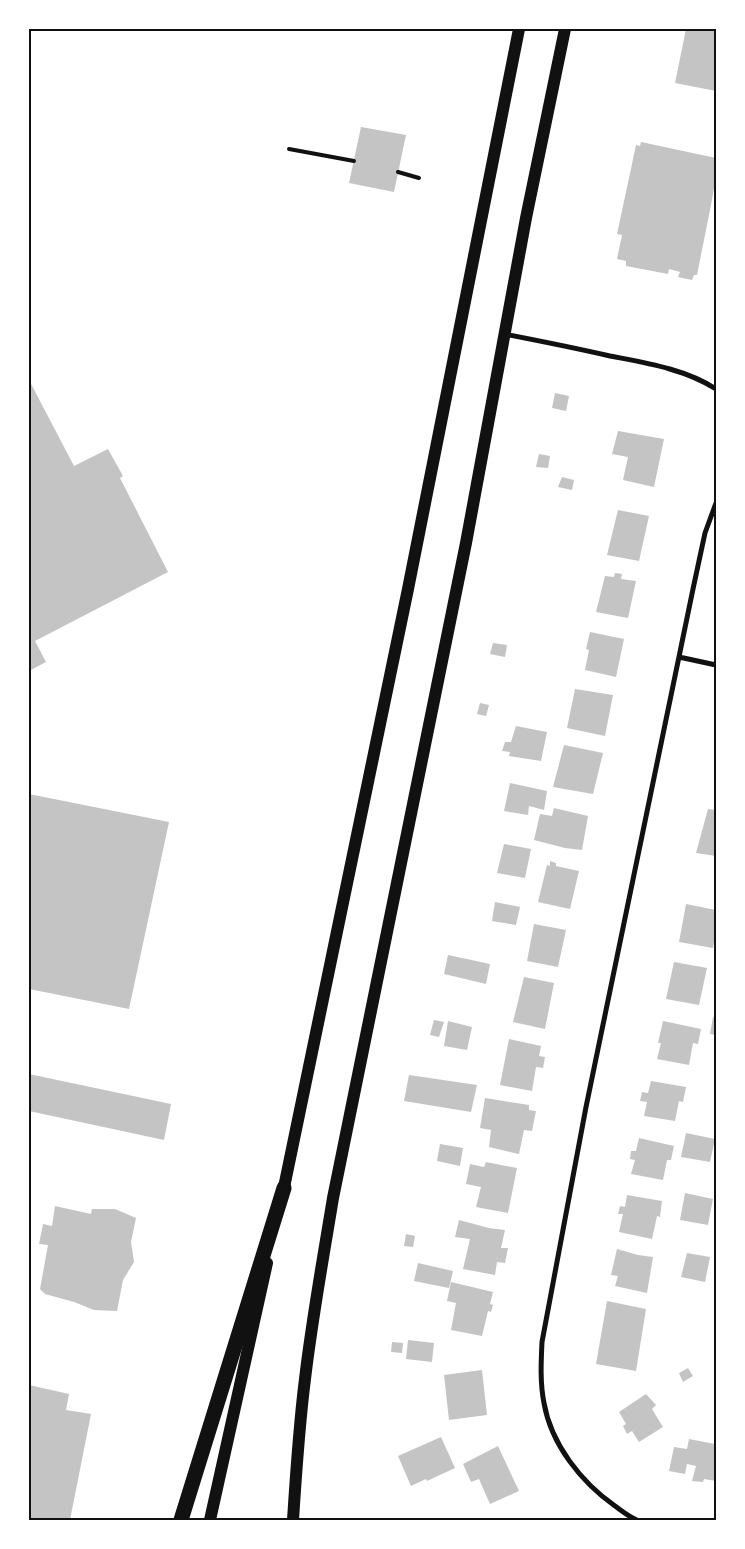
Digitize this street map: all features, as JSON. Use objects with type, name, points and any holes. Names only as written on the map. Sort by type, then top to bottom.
[{"type":"highway","points":[[181,1520],[284,1188]]},
{"type":"main road","points":[[210,1520],[284,1188],[404,608],[519,29]]},
{"type":"main road","points":[[293,1520],[304,1382],[333,1198],[466,543],[526,218],[566,29]]},
{"type":"street","points":[[504,334],[650,364],[681,373],[707,383],[716,389]]},
{"type":"street","points":[[637,1520],[630,1519],[584,1479],[568,1458],[552,1430],[544,1403],[540,1370],[542,1342],[586,1107],[679,657],[705,533],[716,503]]},
{"type":"street","points":[[679,657],[716,665]]},
{"type":"lane","points":[[289,148],[354,161]]},
{"type":"lane","points":[[398,172],[419,178]]},
{"type":"building","points":[[686,29],[716,29],[716,91],[675,83]]},
{"type":"building","points":[[361,127],[406,135],[394,192],[349,183]]},
{"type":"building","points":[[641,142],[716,158],[716,177],[711,205],[697,275],[694,275],[692,280],[678,277],[680,272],[669,269],[668,274],[626,266],[626,261],[617,259],[622,235],[617,234],[636,145],[640,146]]},
{"type":"building","points":[[29,380],[74,466],[108,449],[123,476],[120,478],[168,572],[35,641],[46,662],[29,671]]},
{"type":"building","points":[[555,393],[569,396],[566,411],[552,408]]},
{"type":"building","points":[[618,431],[664,439],[654,487],[623,480],[628,457],[612,454]]},
{"type":"building","points":[[539,454],[550,456],[548,468],[536,467]]},
{"type":"building","points":[[562,477],[574,480],[572,490],[558,487]]},
{"type":"building","points":[[618,510],[649,516],[639,561],[607,555]]},
{"type":"building","points":[[615,573],[622,574],[621,579],[636,581],[628,618],[596,612],[605,576],[614,577]]},
{"type":"building","points":[[590,632],[624,639],[616,677],[585,670],[589,650],[586,649]]},
{"type":"building","points":[[493,643],[507,645],[505,657],[490,654]]},
{"type":"building","points":[[575,689],[613,695],[605,736],[567,728]]},
{"type":"building","points":[[480,703],[489,705],[486,716],[477,714]]},
{"type":"building","points":[[516,726],[547,732],[541,761],[509,756],[510,752],[502,751],[505,742],[511,742]]},
{"type":"building","points":[[564,745],[603,753],[593,794],[553,787]]},
{"type":"building","points":[[510,783],[547,791],[544,810],[529,806],[528,815],[504,811]]},
{"type":"building","points":[[29,794],[169,822],[129,1009],[29,989]]},
{"type":"building","points":[[554,808],[588,816],[582,850],[565,848],[534,840],[540,814],[552,816]]},
{"type":"building","points":[[708,809],[716,810],[716,856],[696,853]]},
{"type":"building","points":[[504,844],[531,849],[525,878],[497,873]]},
{"type":"building","points":[[550,861],[556,863],[556,866],[579,871],[570,909],[538,902],[547,865],[550,866]]},
{"type":"building","points":[[495,902],[520,907],[516,925],[492,921]]},
{"type":"building","points":[[686,904],[716,910],[713,948],[679,942]]},
{"type":"building","points":[[534,924],[566,930],[558,967],[527,961]]},
{"type":"building","points":[[448,955],[490,964],[486,984],[444,974]]},
{"type":"building","points":[[674,962],[707,968],[699,1005],[666,999]]},
{"type":"building","points":[[524,977],[554,983],[545,1029],[513,1022]]},
{"type":"building","points":[[713,1017],[716,1017],[716,1035],[710,1034]]},
{"type":"building","points":[[434,1020],[444,1022],[439,1037],[430,1035]]},
{"type":"building","points":[[448,1021],[472,1027],[467,1050],[444,1046]]},
{"type":"building","points":[[663,1021],[701,1029],[698,1044],[693,1043],[689,1065],[657,1059],[661,1043],[658,1043]]},
{"type":"building","points":[[509,1039],[541,1046],[539,1056],[545,1057],[543,1068],[536,1067],[532,1091],[500,1085]]},
{"type":"building","points":[[29,1074],[171,1104],[164,1140],[29,1111]]},
{"type":"building","points":[[409,1075],[477,1085],[471,1112],[404,1101]]},
{"type":"building","points":[[651,1081],[686,1087],[683,1102],[679,1101],[675,1121],[644,1116],[647,1102],[640,1101],[642,1092],[648,1093]]},
{"type":"building","points":[[485,1098],[529,1105],[529,1110],[536,1111],[532,1131],[524,1130],[519,1154],[489,1147],[491,1130],[480,1128]]},
{"type":"building","points":[[686,1133],[715,1139],[710,1162],[681,1157]]},
{"type":"building","points":[[639,1138],[674,1146],[671,1160],[667,1160],[663,1180],[631,1174],[635,1160],[630,1159],[631,1151],[636,1151]]},
{"type":"building","points":[[440,1144],[463,1148],[460,1166],[437,1161]]},
{"type":"building","points":[[486,1162],[517,1168],[508,1213],[476,1207],[481,1187],[466,1184],[470,1164],[484,1167]]},
{"type":"building","points":[[685,1193],[713,1199],[708,1225],[680,1220]]},
{"type":"building","points":[[627,1195],[662,1201],[660,1217],[657,1216],[652,1239],[619,1232],[623,1214],[618,1214],[620,1206],[625,1207]]},
{"type":"building","points":[[55,1206],[91,1214],[92,1209],[115,1209],[136,1218],[131,1242],[134,1262],[123,1280],[117,1311],[94,1310],[45,1294],[40,1289],[48,1245],[39,1244],[43,1224],[52,1226]]},
{"type":"building","points":[[459,1220],[505,1230],[501,1248],[508,1248],[505,1263],[497,1262],[495,1275],[463,1269],[470,1239],[455,1237]]},
{"type":"building","points":[[406,1234],[415,1236],[413,1247],[404,1246]]},
{"type":"building","points":[[617,1249],[653,1257],[647,1293],[615,1286],[618,1276],[611,1275]]},
{"type":"building","points":[[687,1253],[710,1257],[705,1282],[681,1277]]},
{"type":"building","points":[[418,1263],[453,1271],[449,1288],[414,1281]]},
{"type":"building","points":[[451,1282],[493,1292],[490,1304],[493,1305],[491,1312],[488,1311],[482,1336],[451,1330],[456,1303],[447,1301]]},
{"type":"building","points":[[607,1301],[646,1309],[636,1371],[596,1364]]},
{"type":"building","points":[[408,1340],[434,1343],[432,1362],[406,1359]]},
{"type":"building","points":[[392,1342],[403,1343],[402,1353],[391,1352]]},
{"type":"building","points":[[688,1368],[693,1376],[683,1382],[679,1373]]},
{"type":"building","points":[[482,1370],[487,1415],[449,1420],[444,1375]]},
{"type":"building","points":[[29,1385],[69,1394],[66,1410],[91,1414],[70,1520],[29,1520]]},
{"type":"building","points":[[646,1394],[656,1405],[652,1409],[663,1427],[639,1442],[632,1431],[627,1434],[623,1426],[626,1424],[619,1412]]},
{"type":"building","points":[[441,1437],[455,1468],[411,1486],[398,1456]]},
{"type":"building","points":[[689,1439],[715,1444],[716,1481],[704,1479],[703,1482],[692,1481],[696,1466],[687,1464],[685,1474],[669,1471],[674,1447],[687,1449]]},
{"type":"building","points":[[498,1446],[519,1491],[490,1504],[479,1479],[471,1482],[463,1464]]}]
